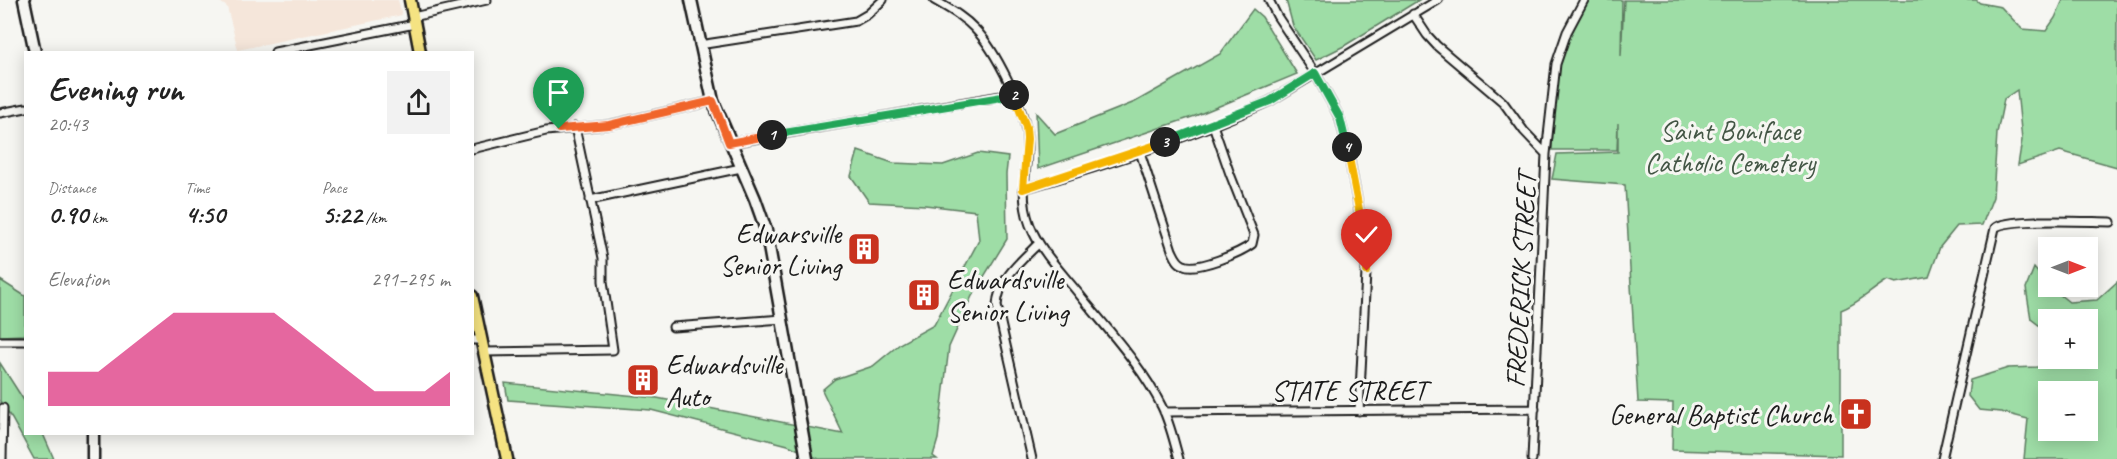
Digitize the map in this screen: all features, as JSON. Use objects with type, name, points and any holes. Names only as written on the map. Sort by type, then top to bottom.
[{"type":"main road","points":[[410,0],[420,51]]},
{"type":"main road","points":[[474,314],[477,340],[484,352],[507,459]]},
{"type":"street","points":[[24,0],[35,51]]},
{"type":"street","points":[[286,51],[487,0]]},
{"type":"street","points":[[691,0],[713,101],[766,230],[807,459]]},
{"type":"street","points":[[699,45],[856,21],[868,14],[883,0]]},
{"type":"street","points":[[934,0],[966,20],[986,40],[1013,94],[1026,127],[1023,189],[1028,219],[1039,243],[1151,388],[1164,412],[1179,459]]},
{"type":"street","points":[[1269,0],[1340,118],[1365,241],[1367,271],[1359,411]]},
{"type":"street","points":[[1023,189],[1140,152],[1270,101],[1437,0]]},
{"type":"street","points":[[1546,154],[1556,64],[1567,33],[1584,0]]},
{"type":"street","name":"FREDERICK STREET","points":[[1413,14],[1426,35],[1503,102],[1524,131],[1546,154],[1532,459]]},
{"type":"street","points":[[729,143],[1013,94]]},
{"type":"street","points":[[474,149],[546,131],[609,125],[713,101]]},
{"type":"street","points":[[0,113],[24,108]]},
{"type":"street","points":[[1140,152],[1172,250],[1179,262],[1193,267],[1228,256],[1252,244],[1254,235],[1213,125]]},
{"type":"street","points":[[484,352],[613,350],[603,281],[603,258],[575,128]]},
{"type":"street","points":[[590,200],[741,168]]},
{"type":"street","points":[[1942,459],[1996,226],[2027,222],[2111,222]]},
{"type":"street","points":[[1032,459],[999,320],[997,299],[1003,282],[1009,274],[1039,243]]},
{"type":"street","points":[[673,327],[783,319]]},
{"type":"street","points":[[0,341],[24,341]]},
{"type":"street","points":[[2,459],[3,408]]},
{"type":"street","name":"STATE STREET","points":[[1164,412],[1535,410]]},
{"type":"street","points":[[93,435],[93,459]]},
{"type":"shaded area","points":[[217,0],[398,0],[402,15],[238,50],[227,7]]},
{"type":"green space","points":[[1286,0],[1419,0],[1344,46],[1316,60],[1293,26]]},
{"type":"green space","name":"Saint Boniface Catholic Cemetery","points":[[1589,0],[1622,0],[1621,56],[1624,0],[1976,0],[1980,3],[2001,7],[2022,29],[2046,31],[2063,0],[2117,0],[2117,167],[2060,151],[2018,165],[2022,140],[2017,90],[2004,99],[1997,133],[1993,197],[1982,225],[1957,226],[1940,247],[1929,277],[1896,283],[1888,280],[1854,304],[1841,310],[1841,455],[1672,450],[1673,403],[1638,402],[1625,185],[1552,179],[1557,154],[1618,152],[1618,123],[1617,150],[1552,150],[1555,93],[1560,60],[1569,37]]},
{"type":"green space","points":[[1253,9],[1262,17],[1297,74],[1195,116],[1038,169],[1036,113],[1055,134],[1135,102],[1220,54]]},
{"type":"green space","points":[[858,151],[893,163],[917,164],[943,165],[978,153],[1008,157],[1007,239],[972,296],[949,347],[938,439],[933,456],[937,459],[819,459],[788,445],[651,410],[508,400],[505,383],[657,398],[843,434],[822,390],[835,379],[873,366],[901,343],[934,325],[979,240],[976,211],[869,202],[851,176]]},
{"type":"green space","points":[[2034,268],[2038,273],[2038,297],[2063,297],[2069,302],[2097,300],[2117,282],[2117,459],[2024,459],[2028,419],[2001,412],[1979,410],[1968,396],[1970,380],[2008,368],[2038,366],[2038,369],[2098,369],[2098,309],[2038,309],[2038,324],[2031,319],[2026,288]]},
{"type":"green space","points":[[0,280],[24,295],[24,335],[0,336]]},
{"type":"green space","points":[[0,363],[24,400],[24,435],[43,435],[54,459],[34,459],[0,401]]},
{"type":"place","name":"Edwarsville Senior Living","points":[[864,249]]},
{"type":"place","name":"Edwardsville Senior Living","points":[[924,295]]},
{"type":"place","name":"Edwardsville Auto","points":[[643,380]]},
{"type":"place","name":"General Baptist Church","points":[[1856,414]]},
{"type":"route","points":[[559,129],[609,125],[713,101],[729,143],[1013,94],[1026,127],[1023,189],[1140,152],[1245,112],[1291,90],[1315,73],[1340,118],[1365,241],[1367,271]]}]
